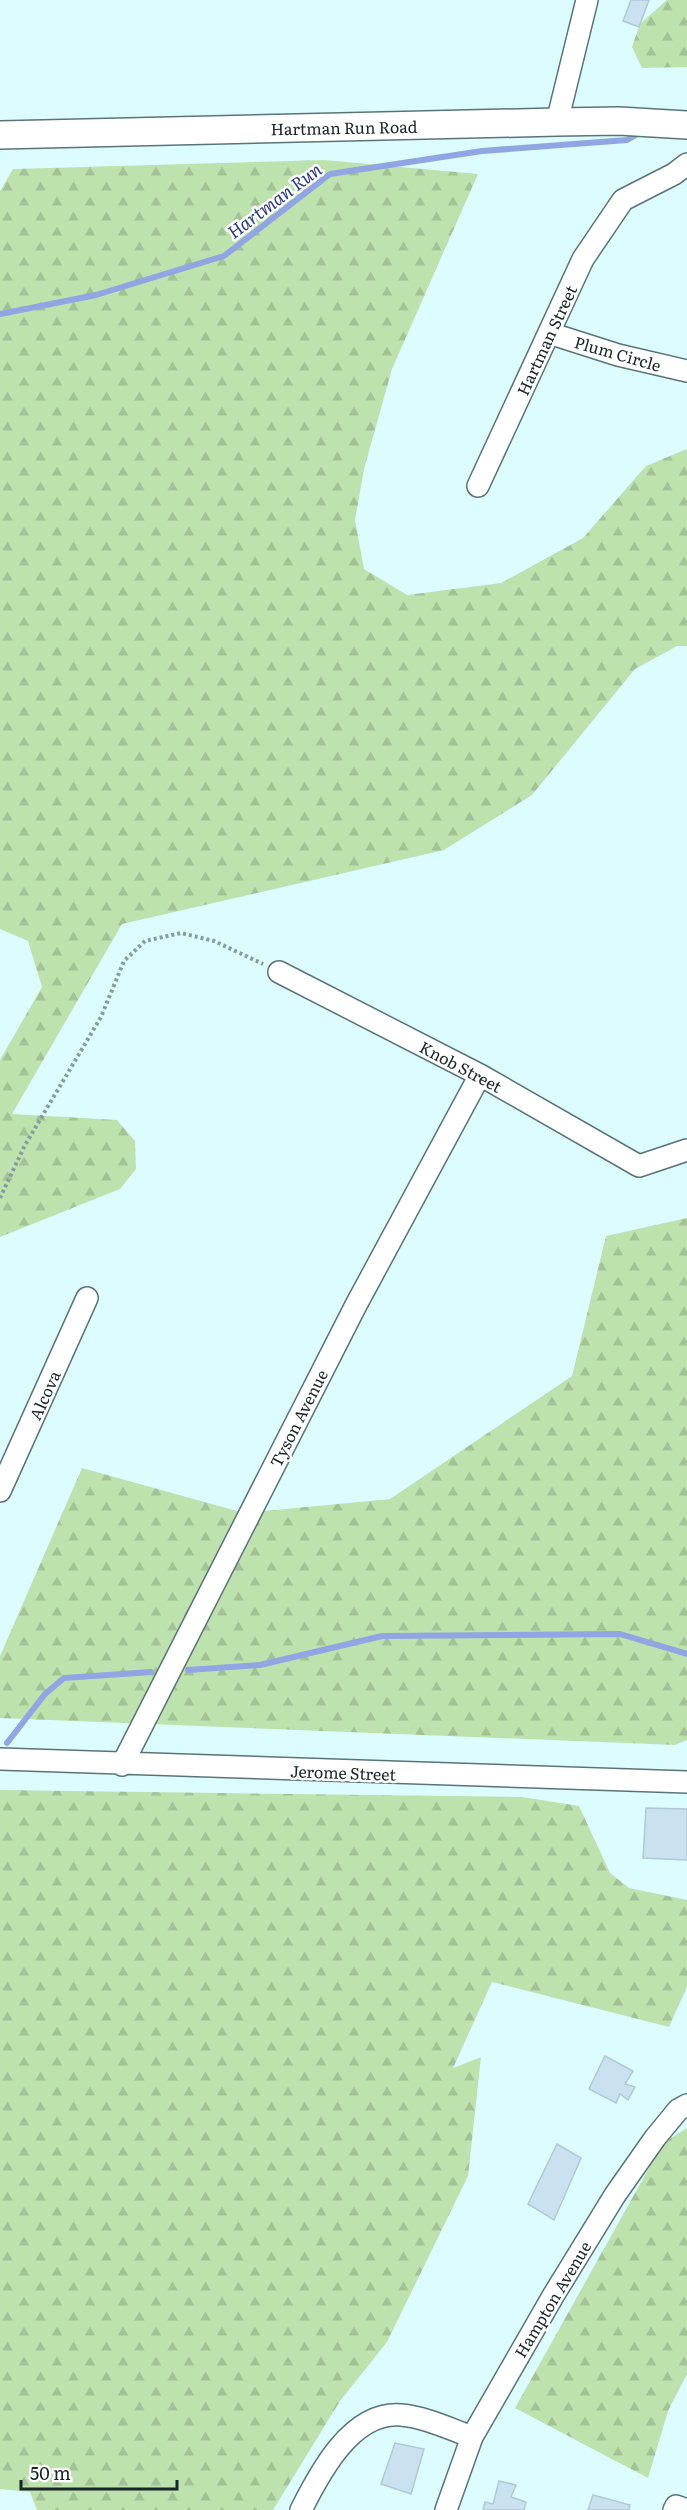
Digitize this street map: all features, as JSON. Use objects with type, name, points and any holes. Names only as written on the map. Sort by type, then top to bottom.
[{"type":"main road","name":"Hartman Run Road","points":[[0,135],[619,121],[687,125]]},
{"type":"street","points":[[557,122],[587,0]]},
{"type":"street","name":"Hartman Street","points":[[478,486],[583,259],[623,200],[674,174],[687,164]]},
{"type":"street","name":"Plum Circle","points":[[549,333],[618,355],[687,371]]},
{"type":"street","name":"Knob Street","points":[[279,972],[480,1075],[639,1167],[687,1150]]},
{"type":"street","name":"Tyson Avenue","points":[[122,1765],[356,1305],[480,1075]]},
{"type":"street","name":"Alcova","points":[[0,1491],[87,1298]]},
{"type":"street","name":"Jerome Street","points":[[0,1759],[122,1765],[687,1782]]},
{"type":"street","name":"Hampton Avenue","points":[[446,2510],[472,2437],[553,2296],[615,2195],[655,2138],[678,2110],[687,2105]]},
{"type":"street","points":[[301,2510],[311,2490],[338,2451],[360,2426],[379,2416],[402,2415],[472,2437]]},
{"type":"street","points":[[674,2510],[676,2506],[687,2510]]},
{"type":"path","points":[[0,1198],[25,1145],[100,1017],[124,961],[145,941],[181,933],[214,941],[279,972]]},
{"type":"green space","points":[[667,0],[687,0],[687,67],[642,68],[632,47],[640,24]]},
{"type":"green space","points":[[324,160],[478,174],[392,369],[364,469],[355,520],[364,569],[407,595],[501,583],[583,538],[646,466],[687,449],[687,646],[677,646],[635,669],[532,795],[444,850],[122,924],[12,1114],[117,1120],[135,1141],[136,1169],[120,1189],[0,1237],[0,1060],[42,987],[28,941],[0,929],[0,191],[13,169]]},
{"type":"green space","points":[[687,1218],[687,1740],[675,1745],[0,1718],[0,1656],[82,1468],[244,1513],[390,1499],[572,1376],[606,1236]]},
{"type":"green space","points":[[0,1790],[522,1797],[579,1806],[610,1873],[629,1888],[687,1900],[687,1987],[669,2027],[492,1982],[453,2068],[481,2057],[468,2176],[387,2342],[340,2401],[273,2510],[37,2510],[30,2492],[0,2489]]},
{"type":"green space","points":[[687,2128],[687,2374],[668,2411],[648,2478],[515,2408],[663,2143]]},
{"type":"building","points":[[631,0],[649,0],[639,27],[623,21]]},
{"type":"building","points":[[646,1808],[687,1809],[687,1860],[643,1858]]},
{"type":"building","points":[[605,2056],[633,2071],[625,2084],[635,2087],[628,2100],[620,2094],[616,2103],[589,2089]]},
{"type":"building","points":[[557,2144],[581,2158],[554,2220],[528,2204]]},
{"type":"building","points":[[395,2443],[424,2449],[411,2494],[381,2484]]},
{"type":"building","points":[[499,2481],[516,2485],[511,2497],[526,2502],[524,2510],[483,2510],[485,2502],[493,2504]]},
{"type":"building","points":[[593,2495],[630,2505],[629,2510],[588,2510]]},
{"type":"waterway","name":"Hartman Run","points":[[0,314],[96,295],[224,256],[330,174],[482,151],[627,140],[641,132]]},
{"type":"waterway","points":[[188,1670],[260,1665],[382,1636],[620,1634],[687,1654]]},
{"type":"waterway","points":[[7,1743],[45,1694],[64,1678],[151,1672]]}]
